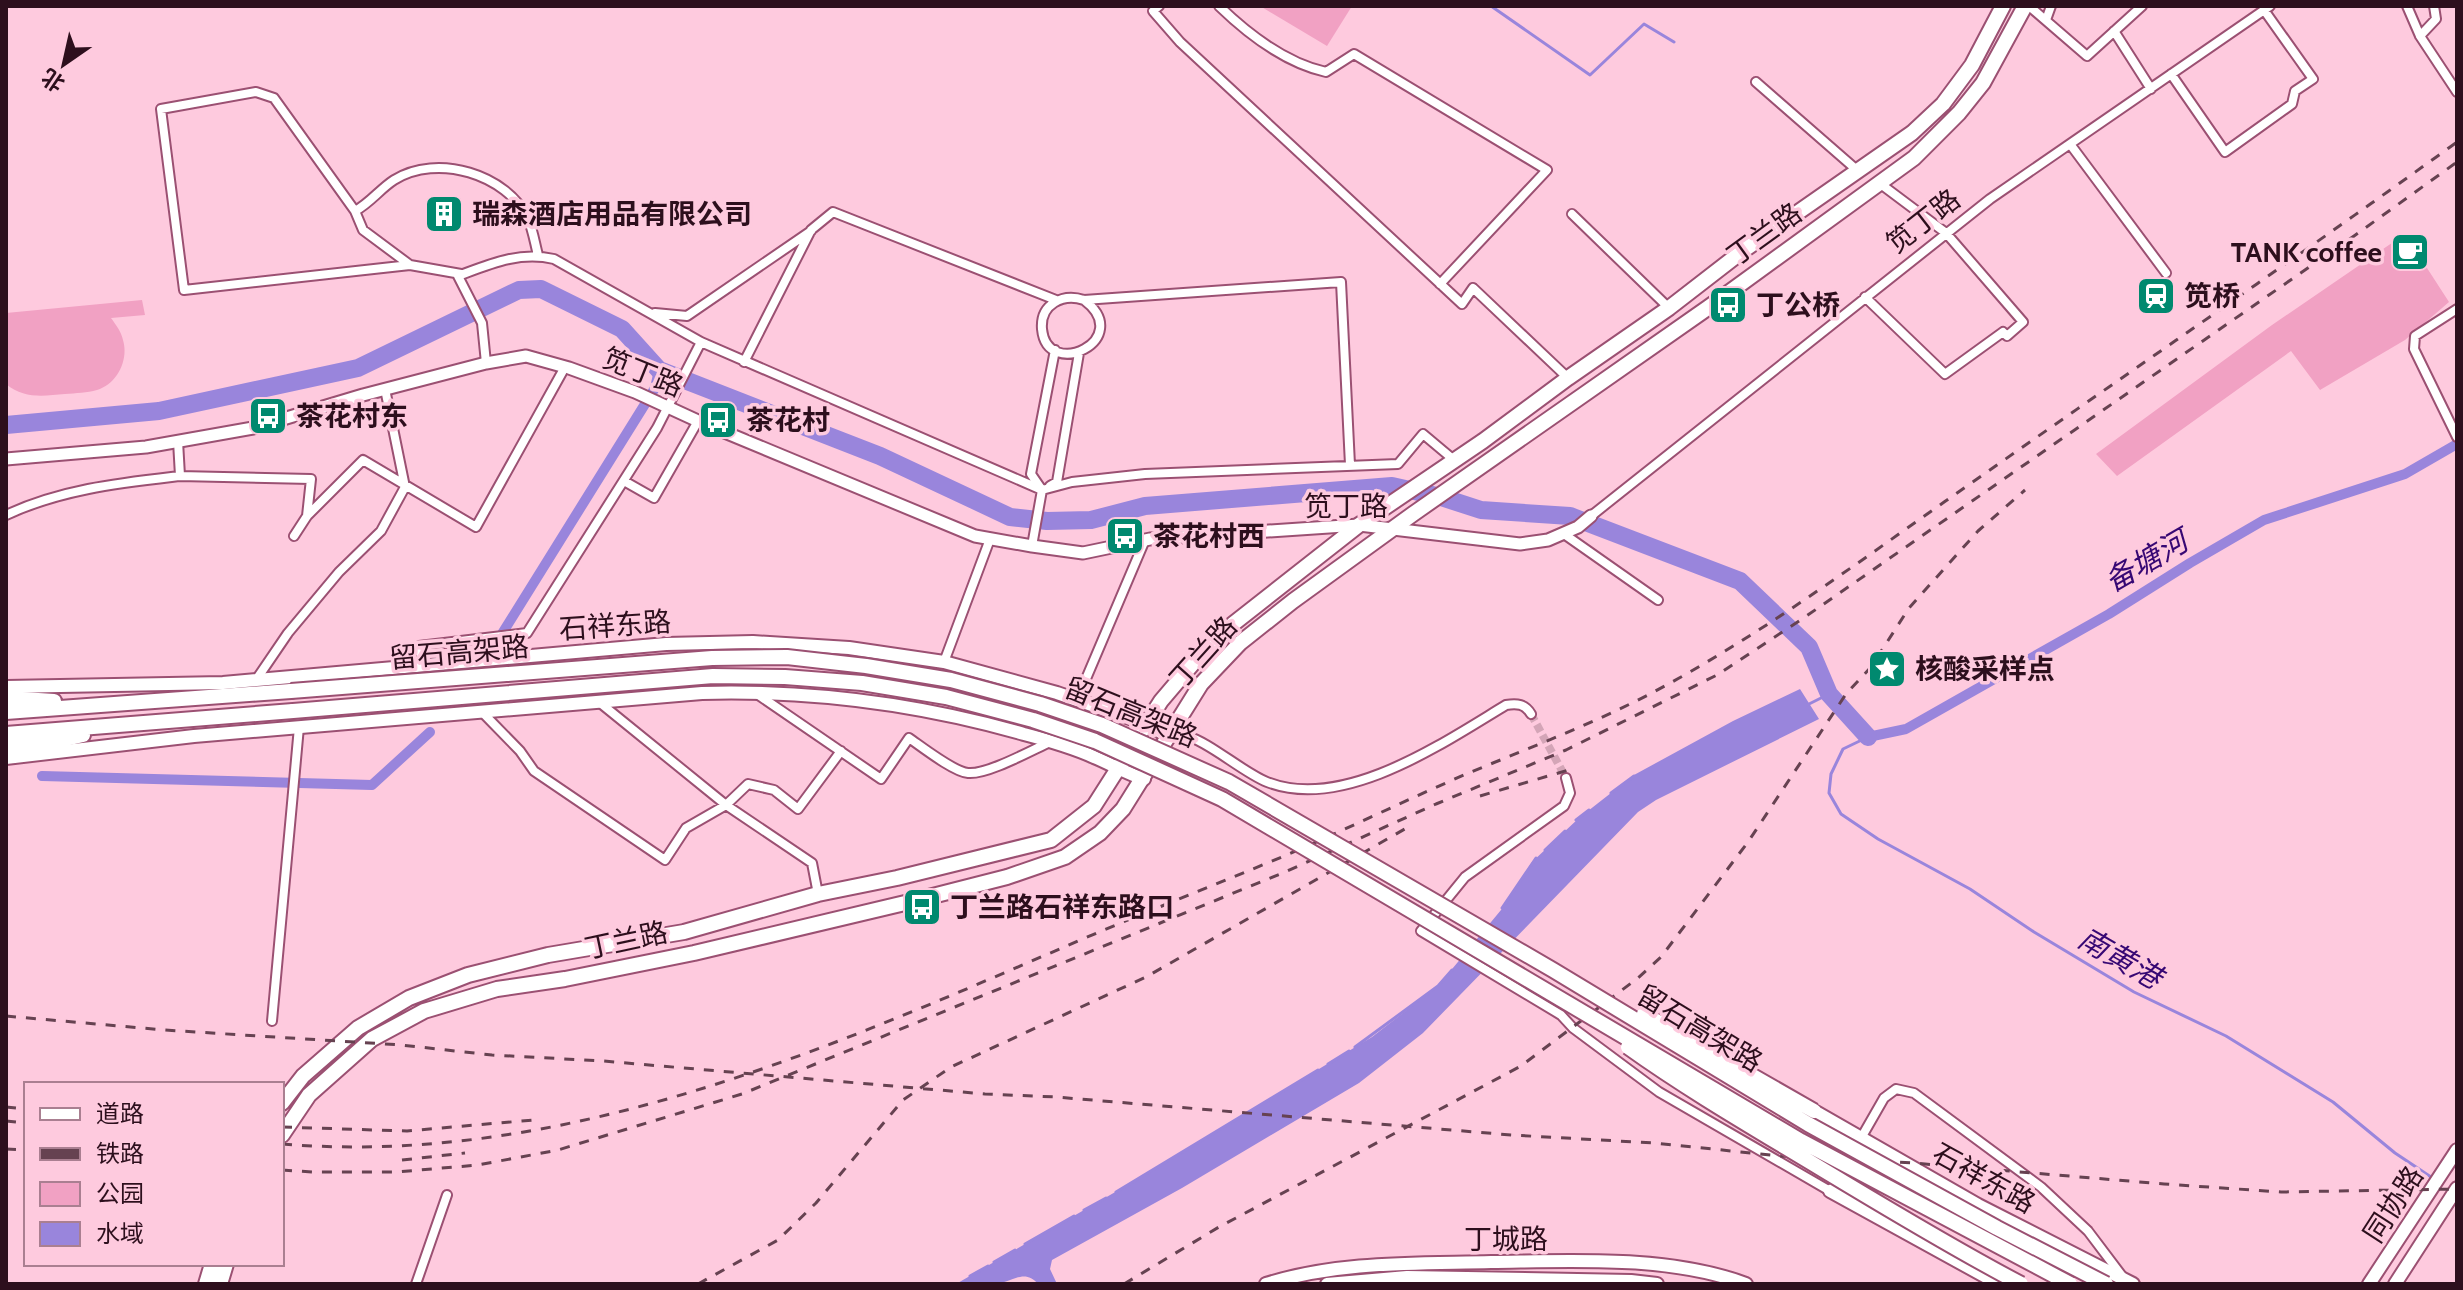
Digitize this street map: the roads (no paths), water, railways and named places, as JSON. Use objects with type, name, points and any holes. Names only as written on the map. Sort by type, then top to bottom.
[{"type":"main road","name":"丁兰路","points":[[284,1100],[303,1076],[358,1028],[424,993],[468,975],[548,955],[684,932],[818,894],[1051,840],[1094,806],[1144,723],[1201,654],[1233,624],[1359,525],[1912,133],[1943,104],[1972,65],[2003,6]]},
{"type":"main road","name":"丁兰路","points":[[284,1132],[309,1095],[372,1039],[424,1011],[497,989],[694,953],[1007,877],[1065,857],[1100,833],[1123,809],[1201,684],[1233,650],[1293,601],[1413,514],[1709,307],[1914,158],[1959,113],[1983,83],[2027,6]]},
{"type":"main road","name":"石祥东路","points":[[6,687],[223,683],[666,644],[753,642],[849,648],[944,662],[1077,700],[1144,723],[1168,736]]},
{"type":"main road","name":"留石高架路","points":[[6,712],[712,658],[787,657],[951,680],[1040,704],[1102,725],[1229,782],[1553,970],[1808,1124],[2106,1284]]},
{"type":"main road","name":"留石高架路","points":[[6,734],[713,676],[862,683],[946,697],[1033,720],[1095,741],[1222,799],[1544,986],[1801,1141],[2070,1284]]},
{"type":"main road","points":[[6,758],[194,736],[702,693],[753,692],[826,695],[948,715],[1050,742],[1144,779]]},
{"type":"main road","points":[[6,698],[107,704]]},
{"type":"main road","points":[[6,746],[61,740],[118,726]]},
{"type":"main road","points":[[1553,970],[1644,1015],[1814,1111]]},
{"type":"main road","points":[[1544,986],[1670,1077],[2021,1284]]},
{"type":"main road","name":"石祥东路","points":[[1814,1111],[1978,1205],[2129,1282]]},
{"type":"main road","name":"同协路","points":[[2369,1284],[2457,1150]]},
{"type":"main road","points":[[1830,1191],[1999,1284]]},
{"type":"main road","name":"同协路","points":[[2395,1284],[2453,1193]]},
{"type":"main road","name":"丁城路","points":[[1266,1284],[1339,1267],[1624,1263],[1714,1272],[1746,1284]]},
{"type":"main road","name":"丁城路","points":[[1327,1284],[1407,1277],[1657,1284]]},
{"type":"street","points":[[1159,6],[1153,11],[1180,42],[1440,284],[1462,304],[1473,288],[1568,378]]},
{"type":"street","points":[[1219,6],[1246,32],[1306,68],[1326,72],[1354,54],[1547,170],[1440,284]]},
{"type":"street","points":[[2027,6],[2087,56],[2142,6]]},
{"type":"street","points":[[2046,20],[2051,6]]},
{"type":"street","points":[[2407,6],[2420,36],[2457,92]]},
{"type":"street","points":[[2420,36],[2436,19],[2434,6]]},
{"type":"street","points":[[2171,74],[2225,152],[2292,104],[2295,91],[2313,79],[2267,8]]},
{"type":"street","name":"笕丁路","points":[[6,459],[146,447],[253,428],[385,389],[526,356],[565,367],[655,402],[672,402],[698,421],[975,536],[990,539],[1034,541],[1083,553],[1145,540],[1359,525],[1493,543],[1520,544],[1548,540],[1578,527],[1990,199],[2267,8]]},
{"type":"street","points":[[2114,31],[2151,89]]},
{"type":"street","points":[[1756,82],[1859,172]]},
{"type":"street","points":[[410,265],[363,230],[355,211],[274,98],[256,92],[161,109],[184,290],[410,265],[462,274]]},
{"type":"street","points":[[2070,144],[2166,273]]},
{"type":"street","points":[[355,211],[395,179],[432,167],[463,169],[502,188],[528,218],[538,255]]},
{"type":"street","points":[[1865,297],[1945,374],[2003,332],[2007,336],[2023,322],[1946,233],[1878,182]]},
{"type":"street","points":[[649,312],[687,316],[833,212],[1056,300]]},
{"type":"street","points":[[1572,214],[1669,308]]},
{"type":"street","points":[[744,362],[811,230]]},
{"type":"street","points":[[486,363],[482,323],[458,276],[512,257],[538,255],[554,259],[701,342],[1042,490],[1072,482],[1145,474],[1398,464],[1423,434],[1454,460]]},
{"type":"street","points":[[1084,300],[1097,314],[1098,333],[1094,342],[1079,353],[1055,350],[1043,334],[1043,315],[1056,300],[1065,297],[1084,300],[1341,282],[1350,465]]},
{"type":"street","points":[[2457,309],[2415,336],[2414,349],[2457,437]]},
{"type":"street","points":[[423,664],[419,646],[527,633],[672,402],[701,342]]},
{"type":"street","points":[[1034,541],[1042,490],[1031,474],[1055,350]]},
{"type":"street","points":[[1042,490],[1057,482],[1079,353]]},
{"type":"street","points":[[294,536],[307,516],[363,460],[476,527],[565,367]]},
{"type":"street","points":[[256,680],[288,633],[339,572],[381,531],[405,487],[385,389]]},
{"type":"street","points":[[2446,415],[2457,410]]},
{"type":"street","points":[[624,481],[654,498],[698,421]]},
{"type":"street","points":[[178,441],[180,476]]},
{"type":"street","points":[[6,515],[38,500],[104,484],[180,476],[311,479],[307,516]]},
{"type":"street","points":[[1564,534],[1658,600]]},
{"type":"street","points":[[944,662],[990,539]]},
{"type":"street","points":[[1077,700],[1145,540]]},
{"type":"street","points":[[753,692],[881,779],[909,738],[939,759],[968,773],[997,766],[1050,742]]},
{"type":"street","points":[[598,702],[726,805],[812,863],[818,894]]},
{"type":"street","points":[[1168,736],[1188,737],[1264,781],[1290,790],[1312,791],[1386,771],[1426,752],[1506,705],[1517,703],[1531,714]]},
{"type":"street","points":[[482,712],[520,751],[534,771],[665,860],[686,828],[726,805],[748,784],[774,790],[798,809],[841,751]]},
{"type":"street","points":[[272,1021],[299,727]]},
{"type":"street","points":[[1566,778],[1570,793],[1564,806],[1465,877],[1421,931],[1561,1015],[1573,1028],[1659,1092],[1830,1191],[1884,1098],[1896,1089],[1914,1093],[2041,1187],[2088,1231],[2129,1282]]},
{"type":"street","points":[[416,1284],[447,1195]]},
{"type":"street","points":[[1706,1284],[1714,1272]]},
{"type":"water","points":[[1800,689],[1819,719],[1656,800],[1638,812],[1423,1033],[1359,1083],[1182,1188],[1052,1260],[1050,1269],[1057,1284],[1038,1284],[1023,1276],[996,1284],[956,1284],[1372,1037],[1438,986],[1501,910],[1532,862],[1579,818],[1634,775],[1733,721]]},
{"type":"waterway","points":[[1491,6],[1590,75],[1644,24],[1674,42]]},
{"type":"waterway","points":[[6,425],[159,411],[358,368],[519,290],[541,289],[622,329],[659,370],[880,456],[1010,517],[1047,521],[1091,520],[1145,506],[1392,486],[1481,510],[1570,516],[1740,581],[1809,647],[1829,694],[1868,737]]},
{"type":"waterway","points":[[495,645],[655,388],[659,370]]},
{"type":"waterway","name":"备塘河","points":[[1868,737],[1906,729],[2109,614],[2264,520],[2405,474],[2457,444]]},
{"type":"waterway","points":[[1807,705],[1829,694]]},
{"type":"waterway","points":[[42,776],[372,785],[430,732]]},
{"type":"waterway","name":"南黄港","points":[[1868,737],[1843,749],[1831,774],[1829,793],[1841,814],[1878,839],[1970,889],[2134,992],[2226,1036],[2333,1102],[2395,1153],[2434,1179]]},
{"type":"waterway","points":[[1611,793],[1634,776]]},
{"type":"waterway","points":[[1576,820],[1589,810]]},
{"type":"waterway","points":[[1545,850],[1565,831]]},
{"type":"waterway","points":[[1502,908],[1536,858]]},
{"type":"waterway","points":[[1355,1047],[1438,986],[1452,970]]},
{"type":"waterway","points":[[1328,1064],[1349,1051]]},
{"type":"waterway","points":[[1116,1192],[1318,1070]]},
{"type":"waterway","points":[[1084,1210],[1106,1198]]},
{"type":"waterway","points":[[1025,1244],[1074,1216]]},
{"type":"waterway","points":[[994,1262],[1015,1250]]},
{"type":"waterway","points":[[970,1276],[988,1266]]},
{"type":"tunnel","points":[[1531,714],[1566,778]]},
{"type":"railway","points":[[284,1144],[387,1146],[489,1137],[591,1119],[691,1092],[887,1022],[1282,857],[1447,782],[1598,719],[1672,682],[1793,608],[2457,142]]},
{"type":"railway","points":[[284,1170],[396,1172],[478,1165],[558,1150],[742,1094],[1285,872],[1566,750],[1717,675],[1805,617],[2457,162]]},
{"type":"railway","points":[[1124,1284],[1219,1227],[1521,1066],[1638,978],[1661,957],[1748,842],[1846,694],[1871,667],[1909,608],[1978,531],[2025,490]]},
{"type":"railway","points":[[1480,796],[1572,769]]},
{"type":"railway","points":[[698,1284],[778,1240],[816,1203],[903,1100],[951,1067],[1146,977],[1410,826]]},
{"type":"railway","points":[[6,1016],[2164,1184],[2281,1192],[2457,1189]]},
{"type":"railway","points":[[6,1107],[24,1109]]},
{"type":"railway","points":[[284,1127],[407,1131],[533,1120]]},
{"type":"railway","points":[[6,1121],[24,1123]]},
{"type":"railway","points":[[6,1149],[24,1150]]},
{"type":"railway","points":[[402,1160],[465,1153]]},
{"type":"place","name":"瑞森酒店用品有限公司","points":[[444,214]]},
{"type":"place","name":"TANK coffee","points":[[2410,252]]},
{"type":"place","name":"笕桥","points":[[2156,296]]},
{"type":"place","name":"丁公桥","points":[[1728,305]]},
{"type":"place","name":"茶花村东","points":[[268,416]]},
{"type":"place","name":"茶花村","points":[[718,420]]},
{"type":"place","name":"茶花村西","points":[[1125,536]]},
{"type":"place","name":"核酸采样点","points":[[1887,669]]},
{"type":"place","name":"丁兰路石祥东路口","points":[[922,907]]}]
